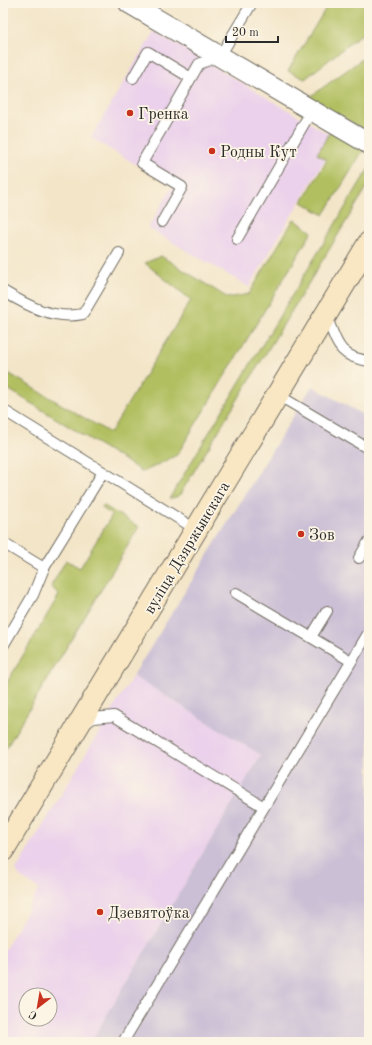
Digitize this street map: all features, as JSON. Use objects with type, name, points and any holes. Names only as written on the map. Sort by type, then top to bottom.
[{"type":"main road","name":"вуліца Дзяржынскага","points":[[3,850],[369,243]]},
{"type":"street","points":[[129,3],[369,144]]},
{"type":"lane","points":[[162,222],[182,187],[142,163],[199,64],[220,56],[252,3]]},
{"type":"lane","points":[[133,78],[148,52],[191,78]]},
{"type":"lane","points":[[237,239],[312,110]]},
{"type":"lane","points":[[3,291],[24,304],[54,315],[69,317],[83,314],[119,253]]},
{"type":"lane","points":[[326,315],[339,349],[355,359],[369,361]]},
{"type":"lane","points":[[278,395],[369,449]]},
{"type":"lane","points":[[3,410],[197,530]]},
{"type":"lane","points":[[3,646],[33,595],[44,568],[103,472]]},
{"type":"lane","points":[[359,558],[369,541]]},
{"type":"lane","points":[[3,543],[44,568]]},
{"type":"lane","points":[[236,593],[351,661]]},
{"type":"lane","points":[[311,637],[327,611]]},
{"type":"lane","points":[[123,1042],[369,632]]},
{"type":"lane","points":[[72,736],[92,718],[114,716],[264,807]]},
{"type":"shaded area","points":[[154,31],[337,139],[249,287],[148,228],[173,186],[91,138]]},
{"type":"shaded area","points":[[312,386],[369,418],[369,1042],[91,1042],[261,755],[133,676]]},
{"type":"shaded area","points":[[133,676],[261,755],[91,1042],[3,1042],[3,953],[39,889],[20,877],[16,870]]},
{"type":"green space","points":[[329,3],[369,3],[369,28],[305,79],[288,71]]},
{"type":"green space","points":[[369,54],[369,132],[307,99]]},
{"type":"green space","points":[[331,130],[364,149],[324,215],[302,202],[327,160],[317,154]]},
{"type":"green space","points":[[369,168],[369,184],[179,496],[169,499]]},
{"type":"green space","points":[[294,219],[312,232],[177,455],[143,472],[3,386],[3,370],[110,433],[191,300],[145,263],[161,256],[228,298],[249,294]]},
{"type":"green space","points":[[103,505],[139,527],[3,753],[3,689],[59,595],[51,586],[66,560],[80,568],[112,515],[102,508]]},
{"type":"place","name":"Гренка","points":[[130,113]]},
{"type":"place","name":"Родны Кут","points":[[212,151]]},
{"type":"place","name":"Зов","points":[[301,534]]},
{"type":"place","name":"Дзевятоўка","points":[[100,912]]}]
